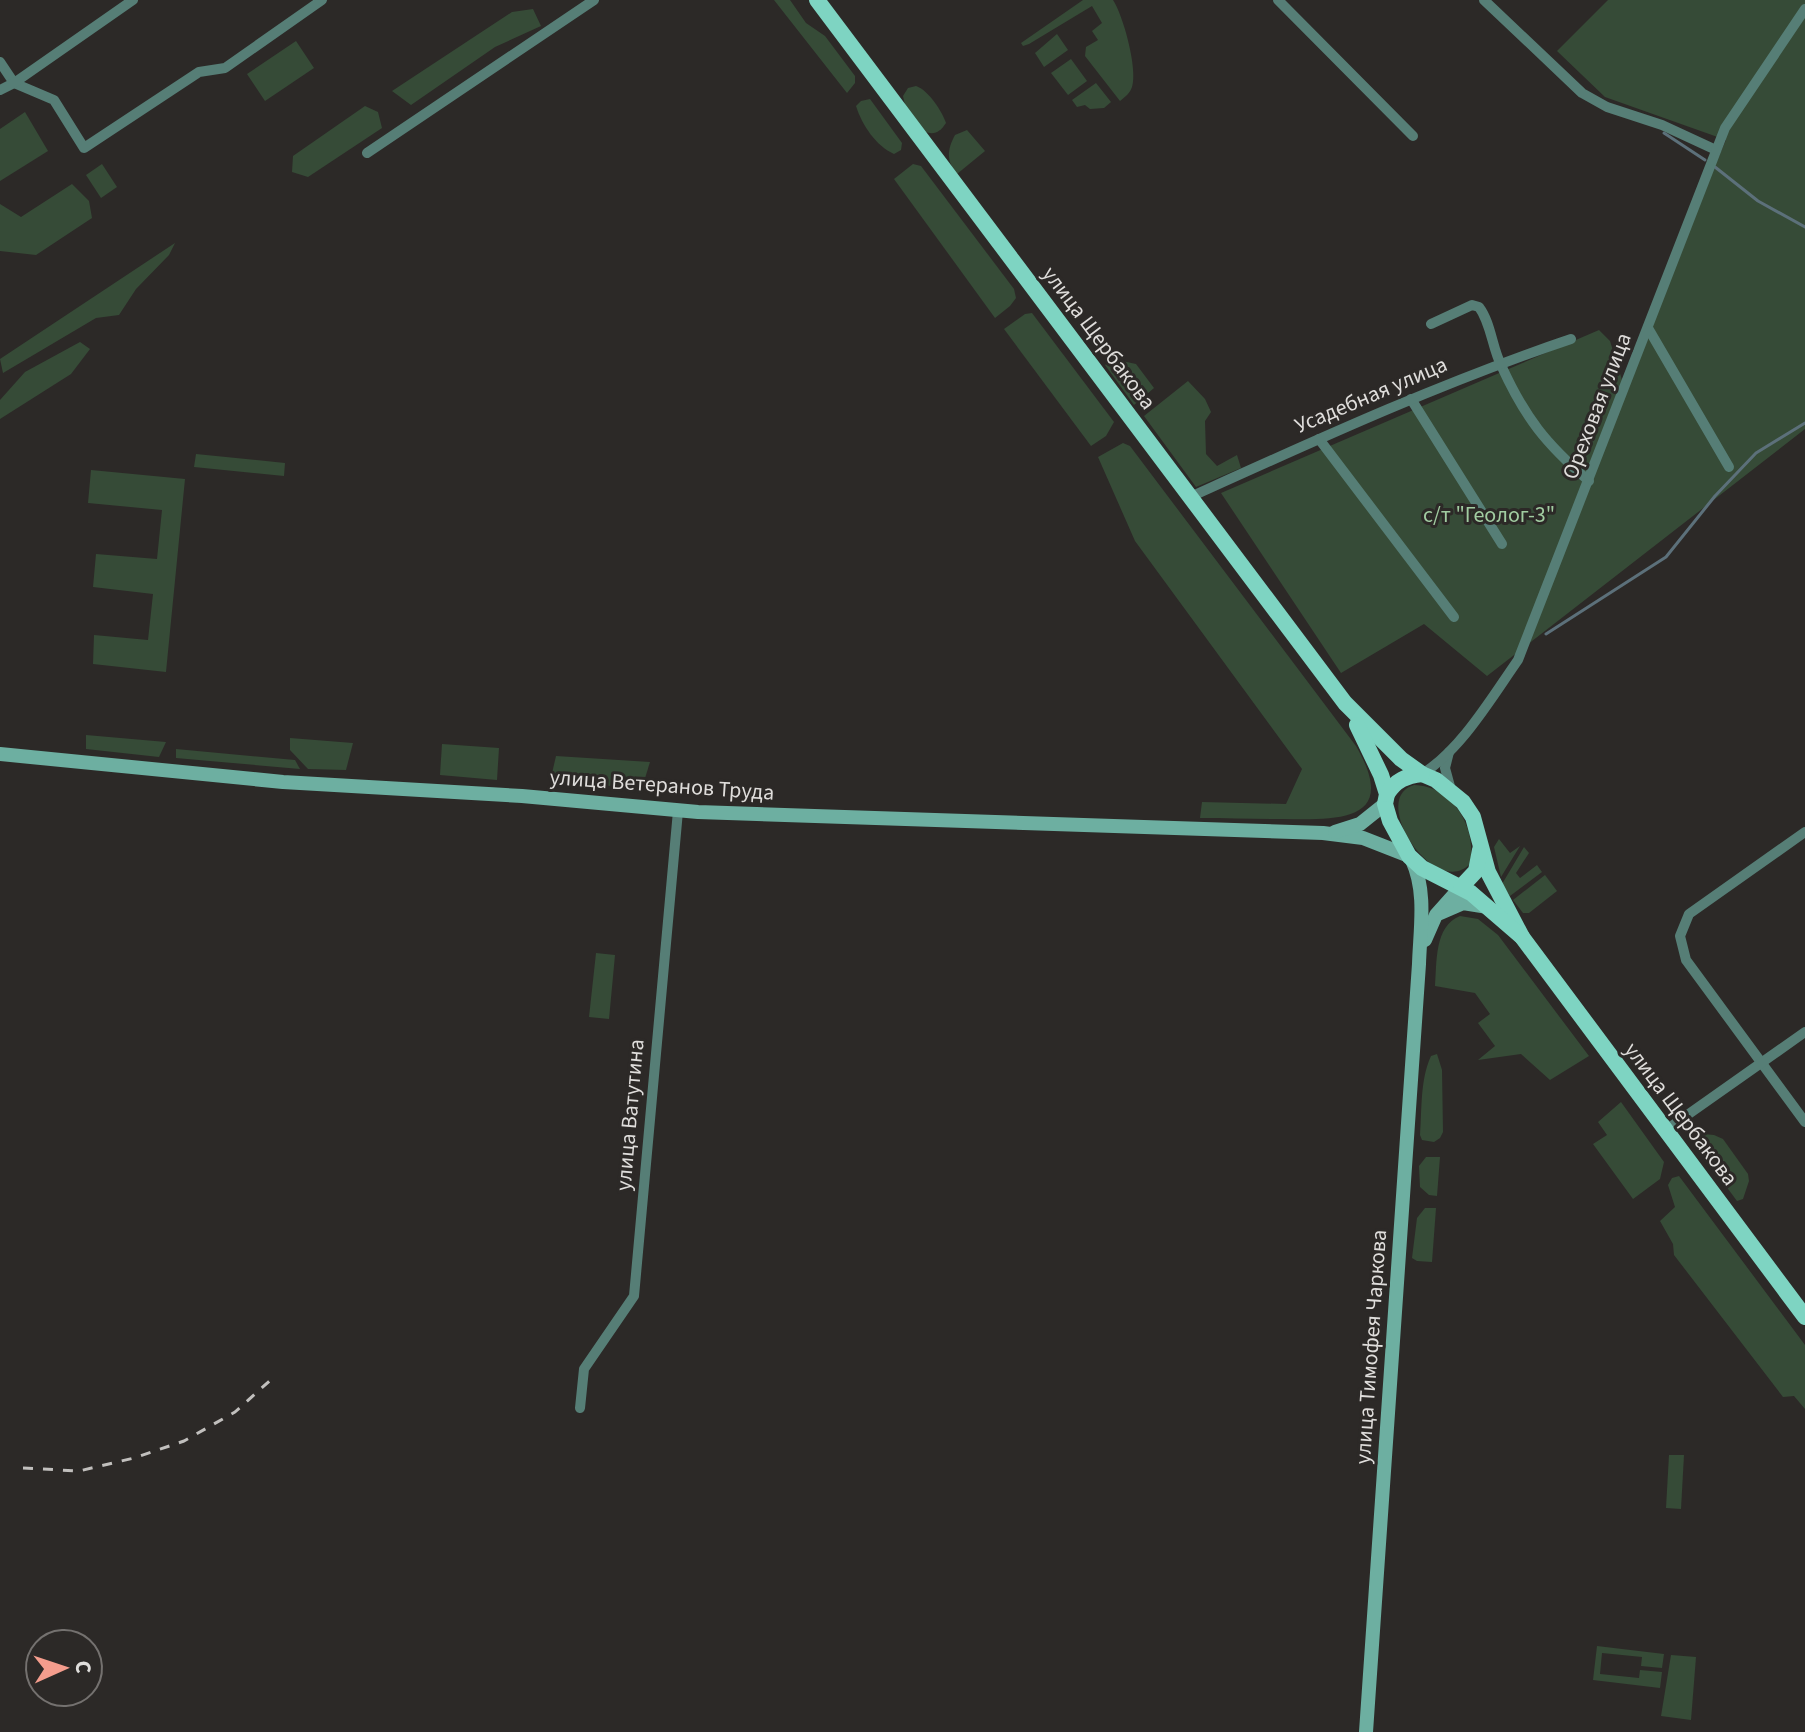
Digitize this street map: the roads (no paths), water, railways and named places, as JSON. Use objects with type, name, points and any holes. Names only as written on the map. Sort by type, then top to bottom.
[{"type":"main road","name":"улица Щербакова","points":[[817,0],[1345,703]]},
{"type":"main road","points":[[1345,703],[1385,746],[1422,774],[1451,790],[1473,817],[1488,872],[1522,937]]},
{"type":"main road","points":[[1345,703],[1373,755],[1396,836],[1410,857],[1420,883],[1419,964]]},
{"type":"main road","name":"улица Ветеранов Труда","points":[[0,754],[283,782],[522,796],[678,811],[1323,833]]},
{"type":"main road","points":[[1323,833],[1344,831],[1360,824],[1386,799],[1393,785],[1402,778],[1422,774]]},
{"type":"main road","points":[[1323,833],[1363,838],[1410,857],[1432,874],[1461,887],[1522,937]]},
{"type":"main road","points":[[1419,964],[1424,942],[1436,915],[1476,871],[1481,848]]},
{"type":"main road","points":[[1436,915],[1463,903],[1489,907]]},
{"type":"main road","name":"улица Щербакова","points":[[1522,937],[1805,1317]]},
{"type":"main road","name":"улица Тимофея Чаркова","points":[[1366,1732],[1419,964]]},
{"type":"street","points":[[0,90],[133,0]]},
{"type":"street","points":[[0,62],[14,83],[54,100],[84,148],[199,72],[225,68],[322,0]]},
{"type":"street","points":[[367,153],[594,0]]},
{"type":"street","points":[[1278,0],[1413,136]]},
{"type":"street","points":[[1484,0],[1582,93],[1607,107],[1662,125],[1716,150],[1725,128],[1805,9]]},
{"type":"street","name":"Ореховая улица","points":[[1422,774],[1450,750],[1481,713],[1518,660],[1716,150]]},
{"type":"street","points":[[1431,324],[1472,305],[1479,307],[1500,363],[1530,421],[1554,450],[1589,481]]},
{"type":"street","points":[[1648,328],[1729,467]]},
{"type":"street","name":"Усадебная улица","points":[[1190,497],[1411,399],[1500,363],[1571,339]]},
{"type":"street","points":[[1411,399],[1502,544]]},
{"type":"street","points":[[1319,439],[1454,617]]},
{"type":"street","points":[[1450,750],[1445,768],[1451,790]]},
{"type":"street","name":"улица Ватутина","points":[[580,1408],[584,1369],[634,1296],[678,811]]},
{"type":"street","points":[[1805,832],[1689,914],[1680,936],[1686,960],[1805,1122]]},
{"type":"street","points":[[1666,1130],[1805,1032]]},
{"type":"waterway","points":[[1664,133],[1705,160]]},
{"type":"waterway","points":[[1715,167],[1758,201],[1805,227]]},
{"type":"waterway","points":[[1546,634],[1666,557],[1715,496],[1756,453],[1805,423]]},
{"type":"railway","points":[[23,1468],[79,1471],[134,1458],[184,1441],[235,1412],[275,1376]]},
{"type":"park label","name":"с/т \"Геолог-3\"","points":[[1489,515]]}]
